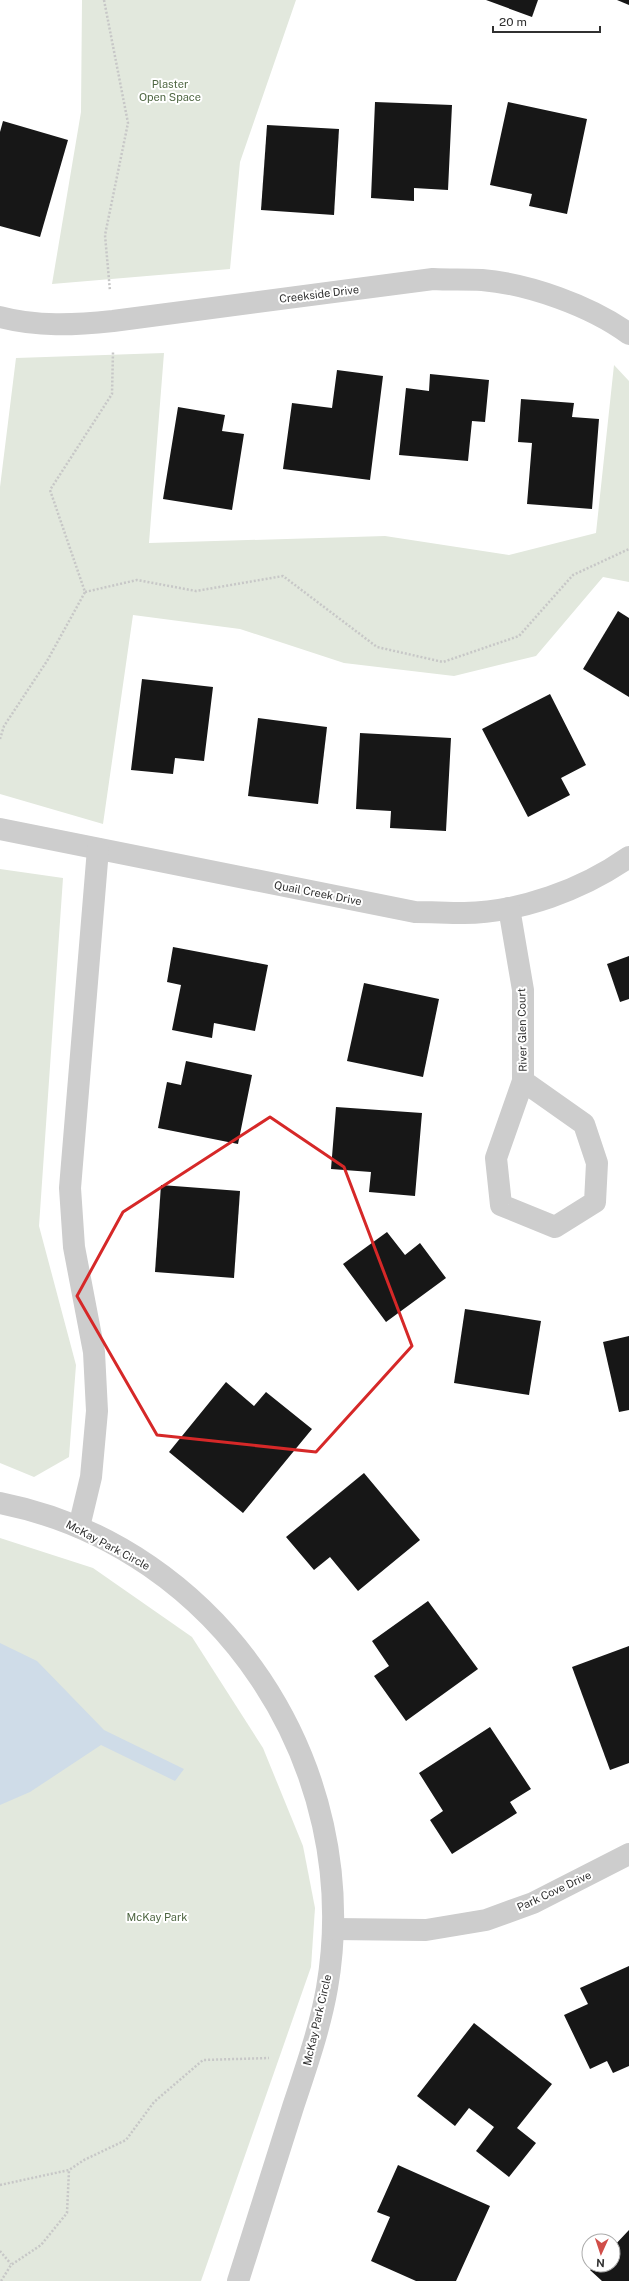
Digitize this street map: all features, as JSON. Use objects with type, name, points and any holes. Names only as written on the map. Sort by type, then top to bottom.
[{"type":"street","name":"Creekside Drive","points":[[0,317],[67,326],[433,279],[483,280],[537,291],[584,308],[629,334]]},
{"type":"street","name":"Quail Creek Drive","points":[[0,830],[415,912],[464,913],[509,908],[565,892],[610,871],[629,857]]},
{"type":"street","points":[[79,1527],[91,1477],[97,1411],[94,1352],[74,1247],[70,1188],[98,849]]},
{"type":"street","name":"River Glen Court","points":[[509,908],[523,990],[523,1081],[496,1158],[501,1205],[555,1227],[595,1202],[597,1163],[584,1124],[523,1081]]},
{"type":"street","name":"McKay Park Circle","points":[[0,1503],[27,1508],[79,1527],[146,1562],[193,1599],[234,1641],[273,1696],[303,1756],[321,1812],[331,1870],[333,1929],[327,1988],[313,2043],[238,2281]]},
{"type":"street","name":"Park Cove Drive","points":[[333,1929],[426,1930],[486,1920],[533,1903],[629,1854]]},
{"type":"path","points":[[0,739],[4,726],[47,661],[84,592],[50,490],[112,394],[113,321],[105,236],[128,123],[104,0]]},
{"type":"path","points":[[84,592],[137,580],[196,591],[283,576],[377,647],[443,662],[519,636],[573,576],[629,549]]},
{"type":"path","points":[[0,2185],[69,2170],[84,2160],[126,2140],[154,2102],[203,2060],[269,2058]]},
{"type":"path","points":[[1,2281],[11,2264],[41,2245],[67,2213],[69,2170]]},
{"type":"path","points":[[0,2251],[11,2264]]},
{"type":"highlighted area","points":[[270,1117],[344,1167],[412,1346],[316,1452],[157,1435],[77,1296],[123,1212]]},
{"type":"green space","name":"Plaster Open Space","points":[[82,0],[296,0],[240,162],[230,269],[52,284],[81,112]]},
{"type":"green space","points":[[164,353],[149,543],[385,536],[509,555],[596,533],[614,365],[629,381],[629,582],[603,577],[536,656],[454,676],[344,663],[240,629],[133,615],[103,824],[0,794],[0,487],[16,358]]},
{"type":"green space","points":[[0,869],[63,878],[39,1226],[76,1365],[69,1457],[34,1477],[0,1463]]},
{"type":"green space","name":"McKay Park","points":[[0,1538],[93,1568],[192,1637],[263,1748],[303,1846],[315,1908],[311,1967],[201,2281],[0,2281]]},
{"type":"shaded area","points":[[0,1643],[37,1661],[104,1730],[184,1769],[175,1781],[101,1745],[30,1792],[0,1805]]},
{"type":"building","points":[[486,0],[538,0],[532,17]]},
{"type":"building","points":[[617,0],[629,0],[629,5]]},
{"type":"building","points":[[375,102],[452,105],[448,190],[414,188],[414,201],[371,198]]},
{"type":"building","points":[[508,102],[587,119],[567,214],[529,206],[532,194],[490,185]]},
{"type":"building","points":[[3,121],[68,140],[40,237],[0,226],[0,132]]},
{"type":"building","points":[[267,125],[339,129],[334,215],[261,210]]},
{"type":"building","points":[[337,370],[383,376],[370,480],[283,469],[292,403],[332,408]]},
{"type":"building","points":[[430,374],[489,380],[485,422],[472,421],[468,461],[399,455],[406,388],[429,391]]},
{"type":"building","points":[[521,399],[574,403],[572,417],[599,419],[592,509],[527,504],[532,443],[518,442]]},
{"type":"building","points":[[178,407],[225,415],[222,431],[244,434],[232,510],[163,499]]},
{"type":"building","points":[[618,611],[629,618],[629,697],[583,669]]},
{"type":"building","points":[[142,679],[213,687],[204,761],[175,758],[173,774],[131,770]]},
{"type":"building","points":[[550,694],[586,765],[561,778],[570,795],[528,817],[482,729]]},
{"type":"building","points":[[258,718],[327,727],[318,804],[248,796]]},
{"type":"building","points":[[360,733],[451,738],[446,831],[390,828],[391,811],[356,809]]},
{"type":"building","points":[[173,947],[268,965],[255,1031],[214,1023],[212,1038],[172,1030],[181,985],[167,982]]},
{"type":"building","points":[[629,956],[629,999],[620,1002],[607,964]]},
{"type":"building","points":[[364,983],[439,999],[423,1077],[347,1061]]},
{"type":"building","points":[[186,1061],[252,1075],[238,1144],[158,1128],[167,1082],[181,1085]]},
{"type":"building","points":[[336,1107],[422,1113],[415,1196],[369,1192],[371,1172],[331,1169]]},
{"type":"building","points":[[161,1185],[240,1191],[234,1278],[155,1272]]},
{"type":"building","points":[[387,1232],[405,1255],[420,1243],[446,1278],[386,1322],[343,1264]]},
{"type":"building","points":[[465,1309],[541,1321],[529,1395],[454,1383]]},
{"type":"building","points":[[629,1336],[629,1410],[619,1412],[603,1342]]},
{"type":"building","points":[[226,1382],[254,1406],[266,1392],[312,1429],[243,1513],[169,1452]]},
{"type":"building","points":[[364,1473],[420,1540],[358,1591],[330,1557],[314,1570],[286,1537]]},
{"type":"building","points":[[428,1601],[478,1669],[406,1721],[374,1676],[389,1666],[372,1641]]},
{"type":"building","points":[[629,1646],[629,1763],[610,1770],[572,1667]]},
{"type":"building","points":[[490,1727],[531,1789],[510,1802],[517,1813],[452,1854],[430,1820],[443,1811],[419,1773]]},
{"type":"building","points":[[629,1966],[629,2066],[613,2073],[607,2061],[590,2069],[564,2015],[588,2004],[580,1988]]},
{"type":"building","points":[[474,2023],[552,2084],[517,2128],[536,2143],[509,2177],[476,2151],[494,2127],[469,2108],[455,2126],[417,2096]]},
{"type":"building","points":[[398,2165],[490,2206],[456,2281],[416,2281],[371,2261],[390,2217],[377,2212]]},
{"type":"building","points":[[629,2230],[629,2281],[602,2281],[593,2273],[621,2273],[621,2238]]}]
